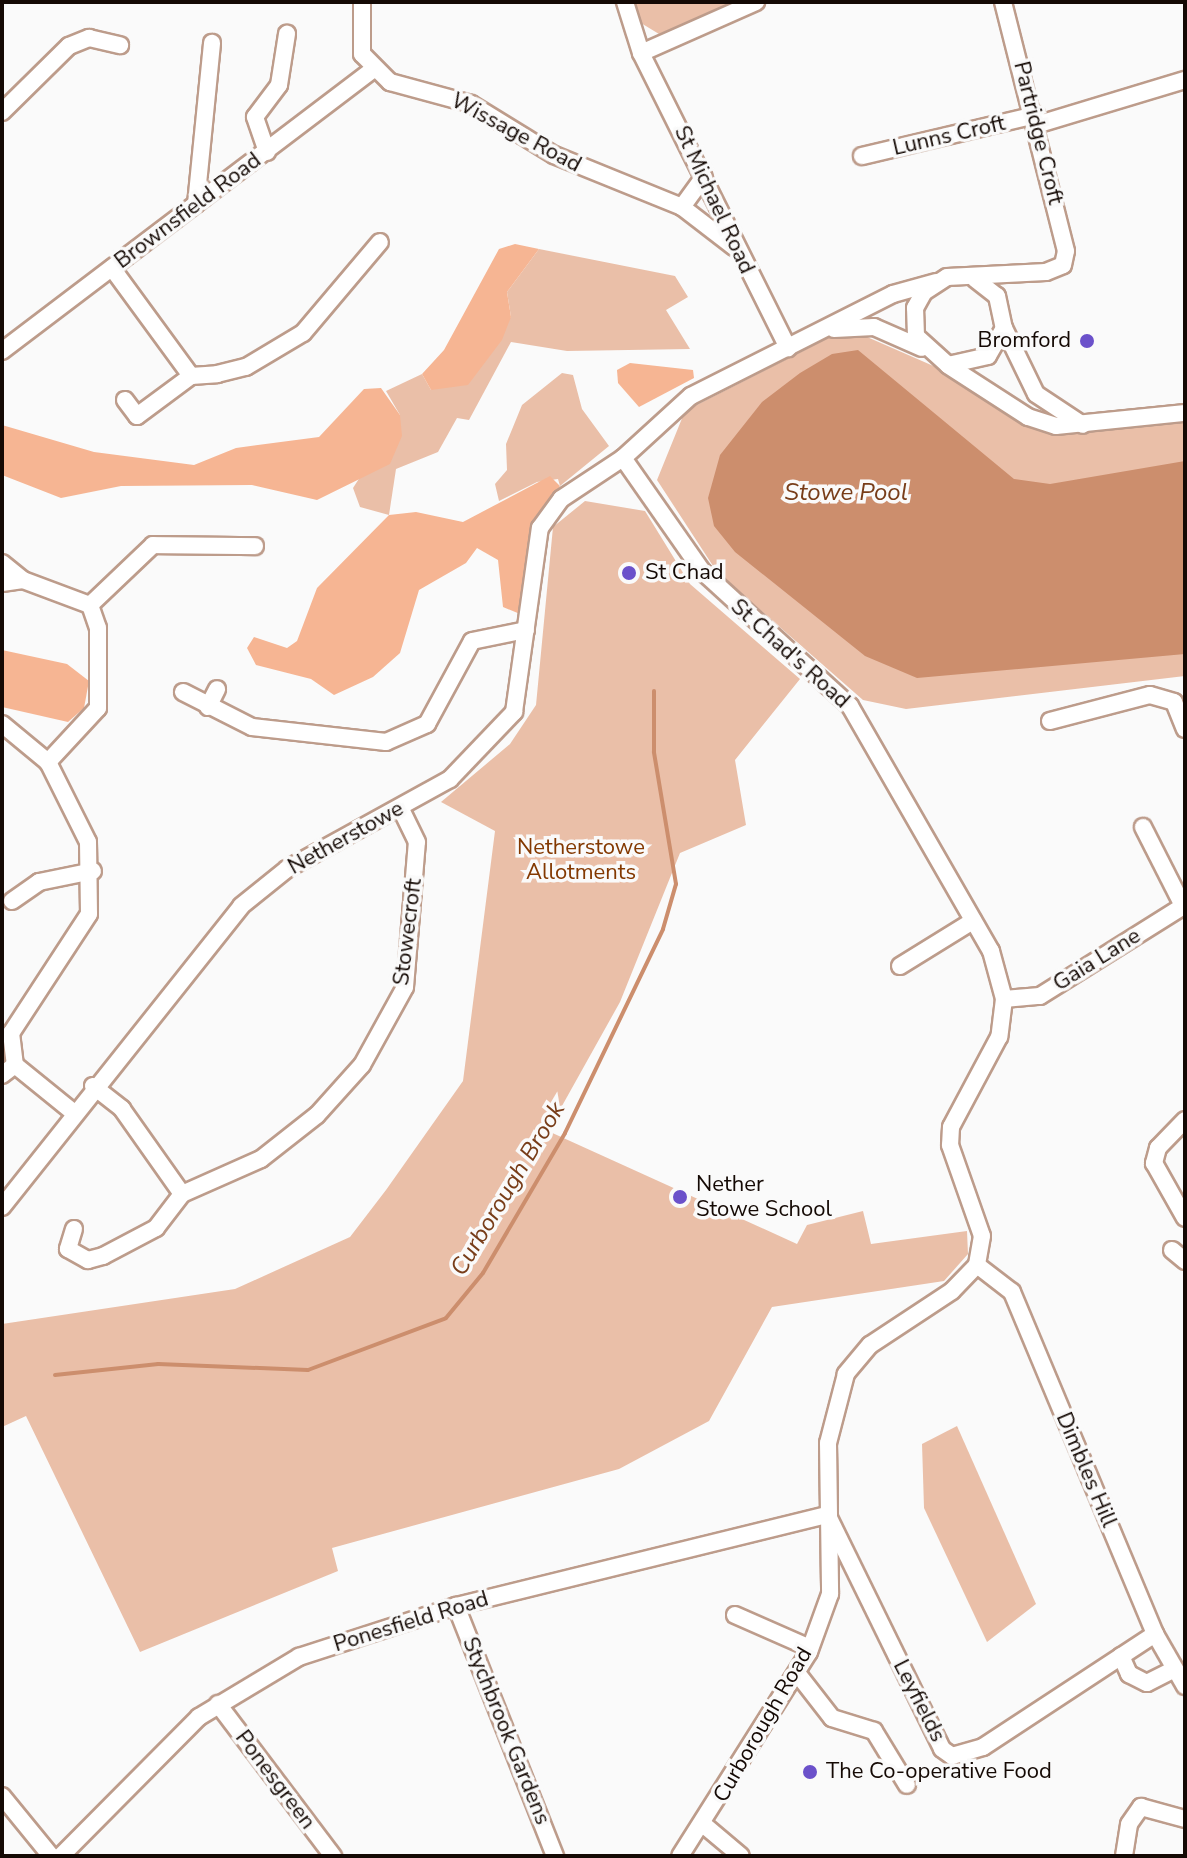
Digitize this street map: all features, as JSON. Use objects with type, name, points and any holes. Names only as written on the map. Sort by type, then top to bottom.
[{"type":"street","points":[[362,2],[362,54],[373,69]]},
{"type":"street","name":"St Michael Road","points":[[625,2],[641,53],[704,177],[734,247],[788,348]]},
{"type":"street","points":[[641,53],[756,2]]},
{"type":"street","name":"Partridge Croft","points":[[1003,2],[1037,120],[1063,265],[1023,276]]},
{"type":"street","points":[[267,152],[255,117],[279,85],[287,34]]},
{"type":"street","points":[[2,112],[69,46],[89,38],[120,45]]},
{"type":"street","points":[[196,204],[212,43]]},
{"type":"street","name":"Brownsfield Road","points":[[2,351],[373,69]]},
{"type":"street","name":"Wissage Road","points":[[373,69],[390,82],[471,104],[554,155],[682,207],[734,247]]},
{"type":"street","name":"Lunns Croft","points":[[862,156],[1037,120],[1185,80]]},
{"type":"street","points":[[682,207],[704,177]]},
{"type":"street","points":[[125,400],[137,416],[191,376],[246,367],[303,333],[380,242]]},
{"type":"street","points":[[112,268],[191,376]]},
{"type":"street","points":[[623,458],[675,406],[831,329],[893,294],[936,282],[1023,276]]},
{"type":"street","points":[[1000,304],[1023,276]]},
{"type":"street","points":[[975,279],[1000,304],[1004,328],[1036,394],[1088,428]]},
{"type":"street","points":[[923,348],[915,308],[936,282]]},
{"type":"street","points":[[831,329],[874,327],[923,348],[1028,417],[1088,428],[1185,413]]},
{"type":"street","points":[[948,365],[988,356],[1004,328]]},
{"type":"street","name":"Netherstowe","points":[[2,1207],[93,1086],[241,906],[287,869],[401,809],[450,779],[514,712],[540,528],[561,499],[623,458]]},
{"type":"street","name":"St Chad's Road","points":[[623,458],[702,571],[850,706],[991,951],[1004,999]]},
{"type":"street","points":[[90,605],[153,545],[255,546]]},
{"type":"street","points":[[2,563],[23,580],[90,605]]},
{"type":"street","points":[[2,583],[23,580]]},
{"type":"street","points":[[48,762],[98,708],[98,628],[90,605]]},
{"type":"street","points":[[183,692],[208,707],[271,732],[386,742],[427,724],[472,641],[526,630]]},
{"type":"street","points":[[208,707],[217,689]]},
{"type":"street","points":[[1050,721],[1150,695],[1174,702],[1185,729]]},
{"type":"street","points":[[2,724],[48,762],[80,816],[93,871],[89,914],[77,940],[11,1033],[8,1070],[73,1112]]},
{"type":"street","name":"Stowecroft","points":[[182,1194],[226,1179],[291,1138],[373,1047],[405,987],[417,842],[401,809]]},
{"type":"street","points":[[1143,827],[1184,906]]},
{"type":"street","points":[[12,901],[39,882],[93,871]]},
{"type":"street","name":"Gaia Lane","points":[[1004,999],[1040,996],[1184,906]]},
{"type":"street","points":[[900,966],[973,921]]},
{"type":"street","points":[[977,1265],[982,1236],[950,1145],[951,1127],[999,1037],[1004,999]]},
{"type":"street","points":[[74,1229],[68,1249],[88,1260],[103,1256],[156,1228],[182,1194],[122,1109],[93,1086]]},
{"type":"street","points":[[1185,1120],[1158,1148],[1154,1163],[1185,1218]]},
{"type":"street","name":"Curborough Road","points":[[680,1856],[704,1825],[797,1673],[830,1594],[828,1443],[846,1374],[870,1345],[952,1291],[977,1265]]},
{"type":"street","name":"Dimbles Hill","points":[[977,1265],[996,1274],[1018,1305],[1155,1634],[1172,1670],[1185,1686]]},
{"type":"street","name":"Ponesfield Road","points":[[61,1856],[218,1704],[299,1657],[456,1606],[827,1515]]},
{"type":"street","name":"Leyfields","points":[[827,1515],[942,1749],[952,1756],[983,1747],[1155,1634]]},
{"type":"street","name":"Stychbrook Gardens","points":[[456,1606],[555,1856]]},
{"type":"street","points":[[735,1615],[810,1648]]},
{"type":"street","points":[[1121,1656],[1129,1674],[1147,1683],[1172,1670]]},
{"type":"street","points":[[797,1673],[832,1718],[874,1731],[907,1785]]},
{"type":"street","name":"Ponesgreen","points":[[218,1704],[333,1856]]},
{"type":"street","points":[[879,1772],[895,1762]]},
{"type":"street","points":[[2,1796],[51,1856]]},
{"type":"street","points":[[1124,1856],[1129,1824],[1141,1807],[1185,1819]]},
{"type":"street","points":[[704,1825],[741,1856]]},
{"type":"green space","points":[[636,2],[736,2],[659,34],[636,20]]},
{"type":"green space","points":[[539,249],[675,276],[688,297],[666,310],[690,349],[567,351],[511,342],[469,420],[457,418],[438,452],[396,469],[389,515],[360,507],[353,488],[400,415],[386,391],[422,374],[431,390],[511,317],[507,292]]},
{"type":"green space","name":"Stowe Pool","points":[[858,333],[938,368],[1021,423],[1062,434],[1185,417],[1185,676],[906,709],[863,700],[717,572],[657,480],[685,411],[834,335]]},
{"type":"green space","points":[[562,373],[573,375],[582,409],[609,446],[560,486],[558,479],[537,482],[499,501],[495,484],[507,470],[506,444],[522,405]]},
{"type":"green space","name":"Netherstowe Allotments","points":[[585,501],[645,511],[690,584],[800,679],[735,760],[746,825],[680,853],[620,1002],[548,1131],[797,1244],[807,1225],[863,1211],[871,1244],[967,1231],[968,1254],[944,1281],[772,1307],[709,1421],[619,1469],[332,1548],[338,1571],[140,1652],[26,1416],[2,1427],[2,1324],[235,1289],[350,1237],[386,1190],[463,1081],[495,831],[441,802],[510,744],[536,705],[553,527]]},
{"type":"green space","points":[[957,1426],[1036,1604],[987,1642],[924,1508],[922,1444]]},
{"type":"shaded area","points":[[515,244],[539,249],[507,292],[511,317],[502,340],[468,385],[431,390],[422,374],[444,350],[499,249]]},
{"type":"shaded area","points":[[630,363],[693,370],[694,378],[639,407],[618,383],[617,370]]},
{"type":"shaded area","points":[[381,388],[400,415],[402,436],[390,464],[317,500],[252,485],[121,486],[61,498],[2,475],[2,425],[94,452],[194,465],[236,448],[319,437],[364,389]]},
{"type":"shaded area","points":[[550,476],[560,486],[530,539],[520,614],[503,607],[498,560],[477,548],[466,563],[419,590],[400,653],[373,677],[334,695],[311,679],[256,665],[247,648],[254,637],[287,648],[297,641],[317,588],[389,515],[416,512],[463,522]]},
{"type":"shaded area","points":[[2,650],[67,664],[89,681],[84,708],[68,722],[2,707]]},
{"type":"water","name":"Stowe Pool","points":[[858,350],[1014,479],[1050,484],[1185,461],[1185,654],[917,678],[865,656],[735,552],[714,526],[708,498],[720,455],[762,402],[800,373],[832,354]]},
{"type":"waterway","name":"Curborough Brook","points":[[55,1375],[158,1364],[308,1370],[446,1318],[483,1273],[565,1133],[663,929],[676,884],[654,752],[654,691]]},
{"type":"place","name":"Bromford","points":[[1087,341]]},
{"type":"place","name":"St Chad","points":[[629,573]]},
{"type":"place","name":"Nether Stowe School","points":[[680,1197]]},
{"type":"place","name":"The Co-operative Food","points":[[810,1772]]}]
